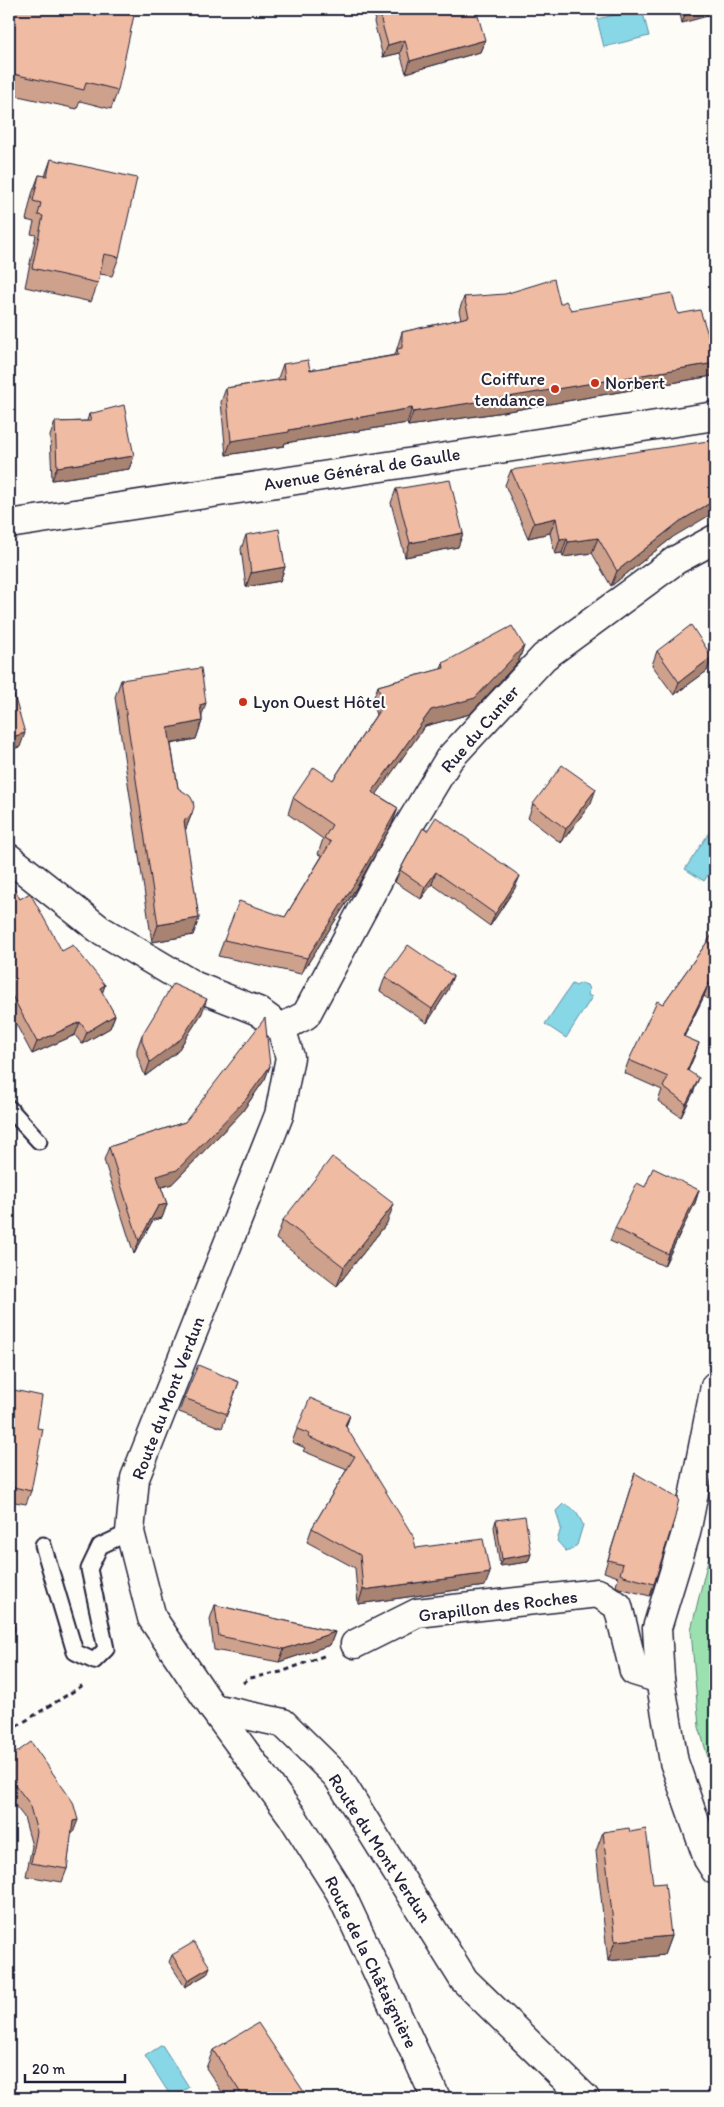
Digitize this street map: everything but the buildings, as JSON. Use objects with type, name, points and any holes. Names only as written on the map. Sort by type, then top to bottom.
[{"type":"street","name":"Avenue Général de Gaulle","points":[[9,524],[715,416]]},
{"type":"street","name":"Rue du Cunier","points":[[281,1028],[306,1015],[396,847],[449,759],[544,657],[676,560],[715,539]]},
{"type":"street","points":[[9,858],[99,929],[195,986],[258,1010],[281,1028]]},
{"type":"street","name":"Route du Mont Verdun","points":[[281,1028],[290,1057],[279,1115],[135,1478],[130,1532],[152,1618],[212,1708],[283,1723],[337,1776],[464,1980],[585,2098]]},
{"type":"street","points":[[715,1386],[686,1533],[657,1628],[660,1679],[674,1762],[708,1859],[715,1870]]},
{"type":"street","name":"Grapillon des Roches","points":[[355,1644],[417,1613],[598,1593],[618,1606],[634,1671],[660,1679]]},
{"type":"street","name":"Route de la Châtaignière","points":[[212,1708],[292,1816],[340,1892],[436,2098]]},
{"type":"lane","points":[[9,1108],[39,1141]]},
{"type":"lane","points":[[43,1545],[75,1652],[94,1661],[106,1649],[89,1569],[100,1546],[130,1532]]},
{"type":"path","points":[[212,1708],[250,1678],[281,1672],[355,1644]]},
{"type":"path","points":[[9,1730],[91,1680],[94,1661]]},
{"type":"green space","points":[[715,1531],[715,1781],[699,1727],[691,1630]]},
{"type":"water","points":[[642,9],[649,36],[604,47],[597,19]]},
{"type":"water","points":[[715,824],[715,864],[704,881],[685,869]]},
{"type":"water","points":[[581,983],[587,985],[589,989],[588,995],[592,997],[566,1038],[545,1024],[572,984],[576,986]]},
{"type":"water","points":[[563,1504],[573,1509],[583,1525],[577,1545],[569,1551],[566,1551],[557,1541],[561,1528],[556,1511]]},
{"type":"water","points":[[162,2045],[189,2087],[172,2098],[145,2056]]},
{"type":"place","name":"Norbert","points":[[595,383]]},
{"type":"place","name":"Coiffure tendance","points":[[555,389]]},
{"type":"place","name":"Lyon Ouest Hôtel","points":[[243,702]]}]
